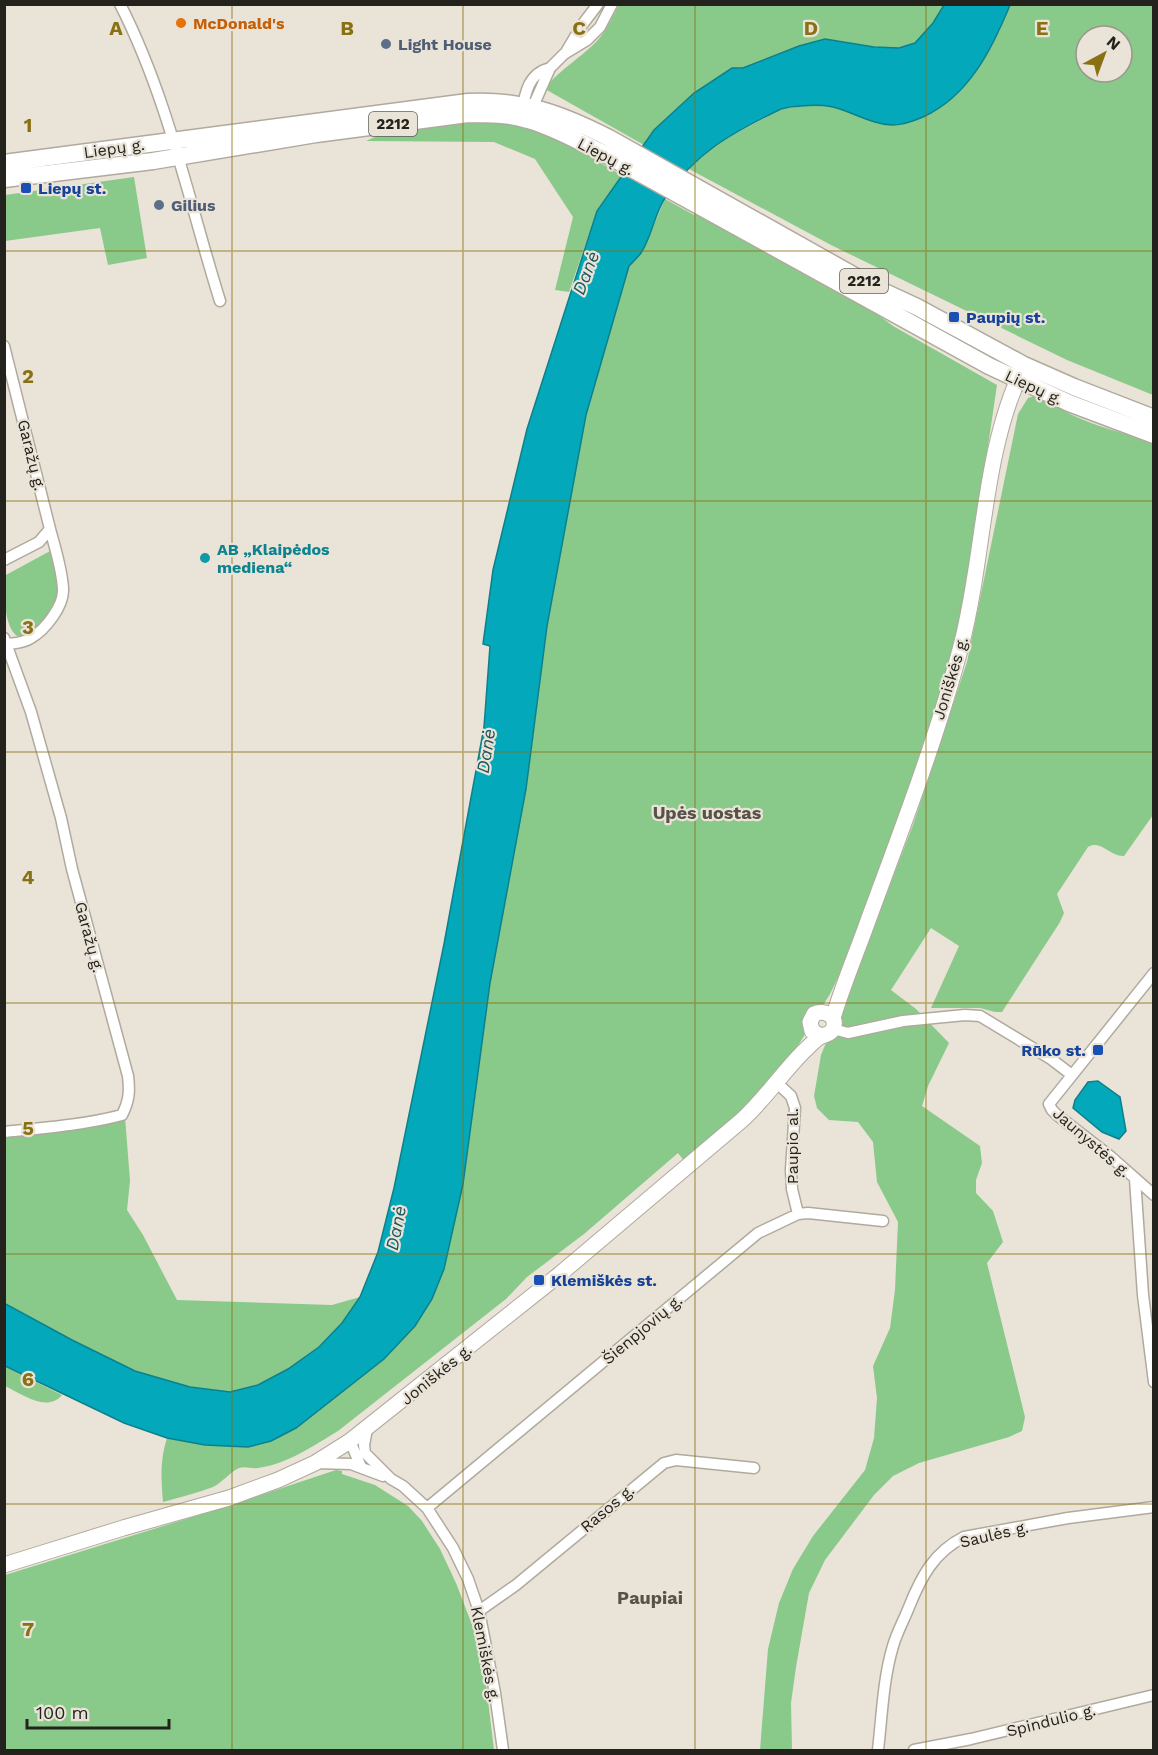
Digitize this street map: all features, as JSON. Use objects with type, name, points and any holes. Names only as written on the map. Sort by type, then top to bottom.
[{"type":"main road","name":"Liepų g.","points":[[4,162],[468,102],[494,100],[526,112]]},
{"type":"main road","name":"Liepų g.","points":[[4,178],[178,157],[316,134],[468,114],[526,112],[562,116],[605,145],[703,199],[926,312],[1069,403],[1154,435]]},
{"type":"main road","name":"Liepų g.","points":[[1021,372],[1074,387],[1154,418]]},
{"type":"main road","name":"Joniškės g.","points":[[4,1565],[229,1498],[315,1463],[367,1429],[578,1259],[742,1120],[777,1083],[824,1024],[864,931],[921,771],[958,654],[970,606],[998,441],[1021,372]]},
{"type":"street","points":[[120,4],[144,57],[173,140],[220,301]]},
{"type":"street","points":[[564,54],[582,24],[598,4]]},
{"type":"street","points":[[526,112],[550,68],[564,54],[587,40],[600,27],[612,4]]},
{"type":"street","name":"Garažų g.","points":[[4,346],[61,574],[62,598],[51,618],[32,638],[24,642],[6,641],[31,712],[61,818],[72,869],[128,1076],[130,1093],[129,1102],[122,1115],[50,1128],[4,1131]]},
{"type":"street","points":[[4,560],[39,542],[50,528]]},
{"type":"street","name":"Jaunystės g.","points":[[1154,973],[1049,1104],[1052,1110],[1112,1157],[1154,1195]]},
{"type":"street","points":[[824,1024],[848,1033],[903,1021],[965,1015],[980,1016],[1051,1059],[1072,1076]]},
{"type":"street","name":"Paupio al.","points":[[777,1083],[791,1096],[795,1108],[791,1170],[792,1189],[798,1214]]},
{"type":"street","points":[[1135,1179],[1143,1295],[1154,1383]]},
{"type":"street","name":"Šienpjovių g.","points":[[428,1508],[758,1233],[798,1214],[808,1212],[883,1221]]},
{"type":"street","points":[[365,1453],[363,1445],[367,1429]]},
{"type":"street","points":[[350,1441],[362,1467]]},
{"type":"street","name":"Klemiškės g.","points":[[350,1441],[391,1479]]},
{"type":"street","name":"Rasos g.","points":[[479,1611],[516,1585],[663,1463],[676,1460],[754,1468]]},
{"type":"street","name":"Klemiškės g.","points":[[315,1463],[351,1464],[362,1467],[403,1486],[428,1508],[453,1548],[479,1611],[495,1694],[502,1750]]},
{"type":"street","name":"Saulės g.","points":[[878,1750],[884,1695],[893,1647],[924,1574],[940,1552],[964,1537],[1068,1518],[1154,1507]]},
{"type":"street","name":"Spindulio g.","points":[[914,1750],[991,1735],[1154,1695]]},
{"type":"green space","points":[[619,5],[944,5],[933,23],[915,43],[899,48],[874,47],[825,39],[799,46],[743,68],[732,68],[694,93],[654,130],[644,145],[545,89],[555,77],[597,41]]},
{"type":"green space","points":[[1010,5],[1153,5],[1153,395],[1067,360],[831,245],[689,169],[712,146],[782,109],[817,104],[838,106],[875,122],[999,32]]},
{"type":"green space","points":[[482,121],[533,128],[599,157],[597,161],[623,176],[597,211],[569,292],[555,290],[573,217],[535,159],[494,142],[366,141],[384,133]]},
{"type":"green space","points":[[134,177],[147,258],[108,265],[100,228],[5,241],[5,195]]},
{"type":"green space","points":[[665,199],[694,215],[696,212],[853,296],[893,326],[997,385],[957,638],[943,687],[893,834],[844,965],[830,994],[799,1044],[771,1082],[753,1102],[685,1162],[678,1153],[584,1234],[527,1277],[506,1299],[338,1431],[279,1463],[258,1468],[239,1468],[213,1487],[163,1502],[163,1454],[167,1438],[205,1445],[271,1441],[296,1428],[444,1269],[463,1184],[490,983],[526,789],[547,626],[586,415],[629,266],[642,252]]},
{"type":"green space","points":[[1034,396],[1092,423],[1153,442],[1153,815],[1124,856],[1114,854],[1097,845],[1088,847],[1057,894],[1064,913],[1060,922],[1002,1012],[980,1008],[931,1008],[959,946],[931,928],[891,990],[916,1009],[949,1043],[928,1086],[922,1106],[980,1146],[982,1163],[976,1180],[976,1193],[993,1211],[1003,1242],[987,1263],[1025,1417],[1022,1431],[1009,1437],[919,1463],[893,1476],[874,1495],[825,1560],[809,1593],[791,1703],[792,1750],[760,1750],[768,1649],[779,1603],[793,1569],[813,1536],[865,1470],[874,1438],[877,1398],[873,1366],[890,1328],[895,1290],[898,1222],[877,1182],[873,1142],[858,1122],[829,1120],[817,1108],[814,1096],[821,1055],[913,825],[967,662],[1018,414],[1028,398]]},
{"type":"green space","points":[[52,550],[60,593],[42,623],[24,637],[17,636],[12,631],[7,617],[4,576]]},
{"type":"green space","points":[[125,1117],[130,1181],[127,1210],[143,1235],[177,1300],[332,1305],[360,1297],[342,1323],[319,1347],[288,1369],[258,1385],[231,1392],[190,1387],[135,1371],[5,1303],[4,1133]]},
{"type":"green space","points":[[4,1366],[62,1395],[56,1400],[42,1402],[5,1386]]},
{"type":"green space","points":[[336,1470],[375,1485],[408,1506],[422,1521],[440,1549],[456,1583],[482,1651],[494,1750],[5,1750],[5,1575]]},
{"type":"water","name":"Danė","points":[[944,5],[1010,5],[987,54],[966,84],[953,97],[923,117],[899,124],[882,124],[823,105],[784,108],[761,119],[715,146],[689,168],[665,198],[645,246],[629,266],[586,415],[547,626],[526,789],[490,983],[463,1184],[444,1269],[432,1299],[415,1326],[384,1359],[296,1428],[271,1441],[248,1447],[205,1445],[167,1438],[124,1423],[5,1366],[4,1303],[135,1371],[190,1387],[230,1392],[258,1385],[288,1369],[319,1347],[342,1323],[360,1297],[378,1252],[394,1188],[444,944],[484,727],[490,646],[483,644],[493,570],[527,429],[597,211],[654,130],[694,93],[732,68],[743,68],[799,46],[825,39],[874,47],[899,48],[915,43],[933,23]]},
{"type":"water","points":[[1098,1081],[1120,1097],[1126,1131],[1119,1139],[1102,1132],[1073,1108],[1075,1100],[1088,1082]]},
{"type":"place","name":"McDonald's","points":[[181,23]]},
{"type":"place","name":"Light House","points":[[386,44]]},
{"type":"place","name":"Liepų st.","points":[[26,188]]},
{"type":"place","name":"Gilius","points":[[159,205]]},
{"type":"place","name":"Paupių st.","points":[[954,317]]},
{"type":"place","name":"AB „Klaipėdos mediena“","points":[[205,558]]},
{"type":"place","name":"Rūko st.","points":[[1098,1050]]},
{"type":"place","name":"Klemiškės st.","points":[[539,1280]]},
{"type":"district","name":"Upės uostas","points":[[707,813]]},
{"type":"district","name":"Paupiai","points":[[650,1598]]}]
